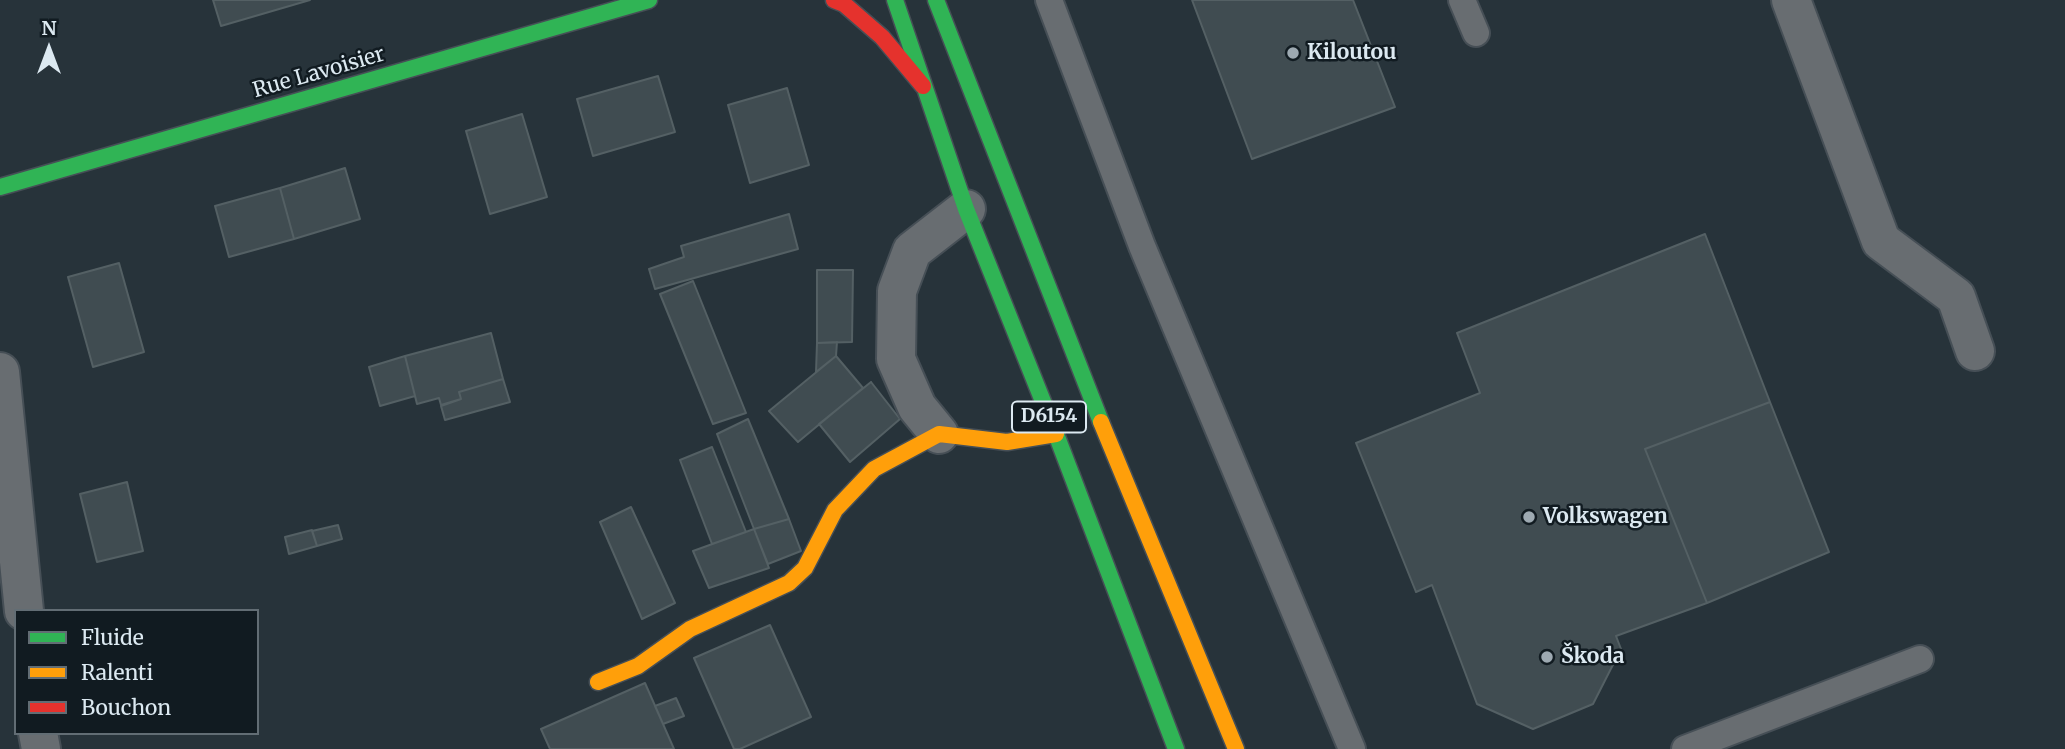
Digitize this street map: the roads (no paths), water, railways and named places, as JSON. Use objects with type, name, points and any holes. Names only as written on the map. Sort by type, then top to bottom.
[{"type":"main road","name":"Rue Lavoisier","points":[[0,187],[649,0]]},
{"type":"main road","points":[[834,0],[844,4],[882,37],[923,86]]},
{"type":"main road","name":"D6154","points":[[895,0],[966,209],[1056,434],[1176,749]]},
{"type":"main road","name":"D6154","points":[[936,0],[1097,413],[1236,749]]},
{"type":"main road","points":[[598,682],[638,666],[690,628],[789,583],[805,568],[835,510],[874,469],[939,434],[1007,442],[1056,434]]},
{"type":"street","points":[[1791,0],[1881,241],[1956,298],[1975,351]]},
{"type":"street","points":[[939,434],[917,407],[896,359],[897,291],[912,251],[966,209]]},
{"type":"street","points":[[0,372],[24,609]]},
{"type":"lane","points":[[1049,0],[1142,246],[1352,749]]},
{"type":"lane","points":[[1462,0],[1476,33]]},
{"type":"lane","points":[[1685,749],[1920,659]]},
{"type":"place","name":"Kiloutou","points":[[1293,53]]},
{"type":"place","name":"Volkswagen","points":[[1529,517]]},
{"type":"place","name":"Škoda","points":[[1547,657]]}]
